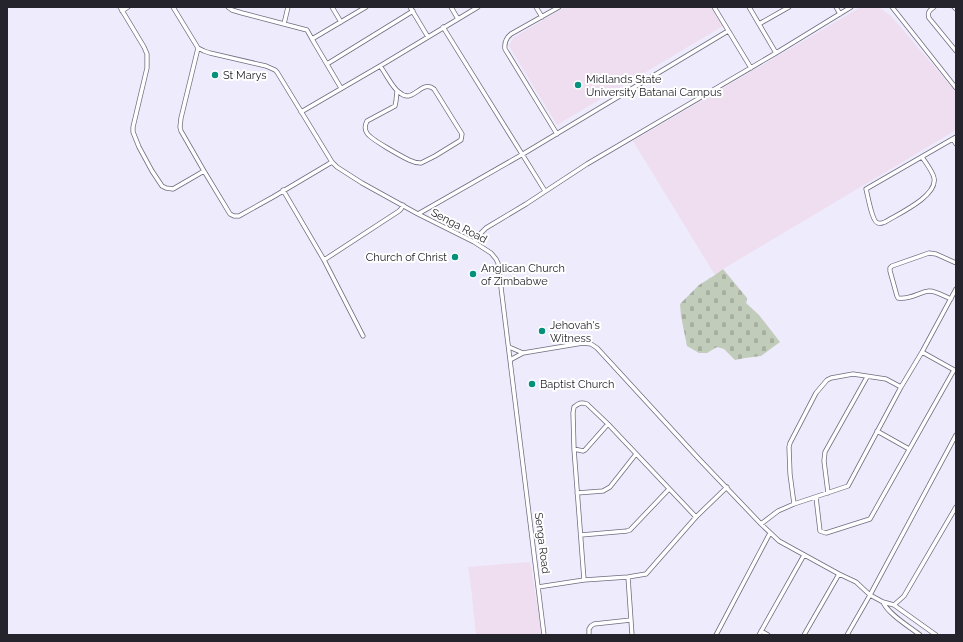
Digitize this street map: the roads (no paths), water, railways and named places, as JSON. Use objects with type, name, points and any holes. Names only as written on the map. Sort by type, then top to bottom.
[{"type":"street","points":[[128,7],[121,9],[147,54],[147,68],[133,127],[133,132],[139,147],[152,172],[162,186],[166,188],[173,189],[204,171]]},
{"type":"street","points":[[173,7],[198,48],[181,118],[181,131],[230,214],[239,216],[332,162]]},
{"type":"street","points":[[228,7],[242,13],[307,30],[341,88]]},
{"type":"street","points":[[284,24],[288,7]]},
{"type":"street","points":[[332,7],[341,22]]},
{"type":"street","points":[[312,39],[366,7]]},
{"type":"street","points":[[410,7],[428,37]]},
{"type":"street","points":[[451,7],[458,18]]},
{"type":"street","points":[[301,112],[478,7]]},
{"type":"street","points":[[536,7],[542,17]]},
{"type":"street","points":[[557,134],[504,45],[507,37],[511,34],[559,7]]},
{"type":"street","points":[[714,7],[751,68]]},
{"type":"street","points":[[749,7],[776,53]]},
{"type":"street","points":[[836,7],[840,14]]},
{"type":"street","points":[[474,242],[486,228],[587,164],[751,68],[851,7]]},
{"type":"street","points":[[892,7],[956,88]]},
{"type":"street","points":[[934,7],[929,11],[929,18],[956,51]]},
{"type":"street","points":[[759,24],[787,8]]},
{"type":"street","points":[[327,64],[413,12]]},
{"type":"street","points":[[443,27],[545,191]]},
{"type":"street","points":[[418,214],[557,134],[728,31]]},
{"type":"street","name":"Senga Road","points":[[198,48],[210,53],[266,66],[275,70],[332,162],[337,167],[418,214],[474,242],[496,258],[498,263],[509,347],[544,635]]},
{"type":"street","points":[[380,66],[397,91],[404,95],[409,96],[425,87],[431,87],[437,93],[461,132],[461,140],[421,163],[410,160],[387,148],[369,136],[365,129],[367,121],[395,106],[397,91]]},
{"type":"street","points":[[922,157],[934,177],[934,185],[932,189],[918,202],[885,222],[880,224],[877,223],[870,207],[866,189],[954,138],[956,144]]},
{"type":"street","points":[[284,190],[324,260],[363,336]]},
{"type":"street","points":[[324,260],[399,211],[402,205]]},
{"type":"street","points":[[951,299],[928,291],[907,298],[898,298],[890,268],[928,253],[936,254],[956,263]]},
{"type":"street","points":[[761,524],[778,511],[794,504],[848,486],[956,289]]},
{"type":"street","points":[[510,360],[523,352],[583,343],[591,344],[597,348],[699,459],[779,541],[856,582],[870,595],[883,602],[894,605],[936,635]]},
{"type":"street","points":[[509,347],[523,352]]},
{"type":"street","points":[[816,497],[820,531],[826,533],[869,519],[871,517],[955,370],[922,352]]},
{"type":"street","points":[[794,504],[790,474],[790,443],[816,393],[827,380],[853,374],[886,379],[901,387]]},
{"type":"street","points":[[828,493],[824,461],[825,452],[867,377]]},
{"type":"street","points":[[584,580],[574,449],[573,413],[574,407],[578,403],[583,402],[587,404],[608,424],[696,517]]},
{"type":"street","points":[[574,449],[583,451],[586,449],[608,424]]},
{"type":"street","points":[[877,431],[909,449]]},
{"type":"street","points":[[847,635],[956,435]]},
{"type":"street","points":[[577,493],[607,490],[636,454]]},
{"type":"street","points":[[538,586],[584,580],[628,577],[648,573],[696,517],[727,487]]},
{"type":"street","points":[[581,535],[630,530],[669,489]]},
{"type":"street","points":[[894,605],[904,596],[956,507]]},
{"type":"street","points":[[716,635],[770,533]]},
{"type":"street","points":[[768,635],[760,633],[804,555]]},
{"type":"street","points":[[804,635],[839,574]]},
{"type":"street","points":[[628,577],[632,635]]},
{"type":"street","points":[[883,602],[884,606],[897,618],[920,635]]},
{"type":"street","points":[[589,635],[589,629],[594,624],[631,620]]},
{"type":"place","name":"St Marys","points":[[215,75]]},
{"type":"place","name":"Midlands State University Batanai Campus","points":[[578,85]]},
{"type":"place","name":"Church of Christ","points":[[455,257]]},
{"type":"place","name":"Anglican Church of Zimbabwe","points":[[473,274]]},
{"type":"place","name":"Jehovah's Witness","points":[[542,331]]},
{"type":"place","name":"Baptist Church","points":[[532,384]]}]
